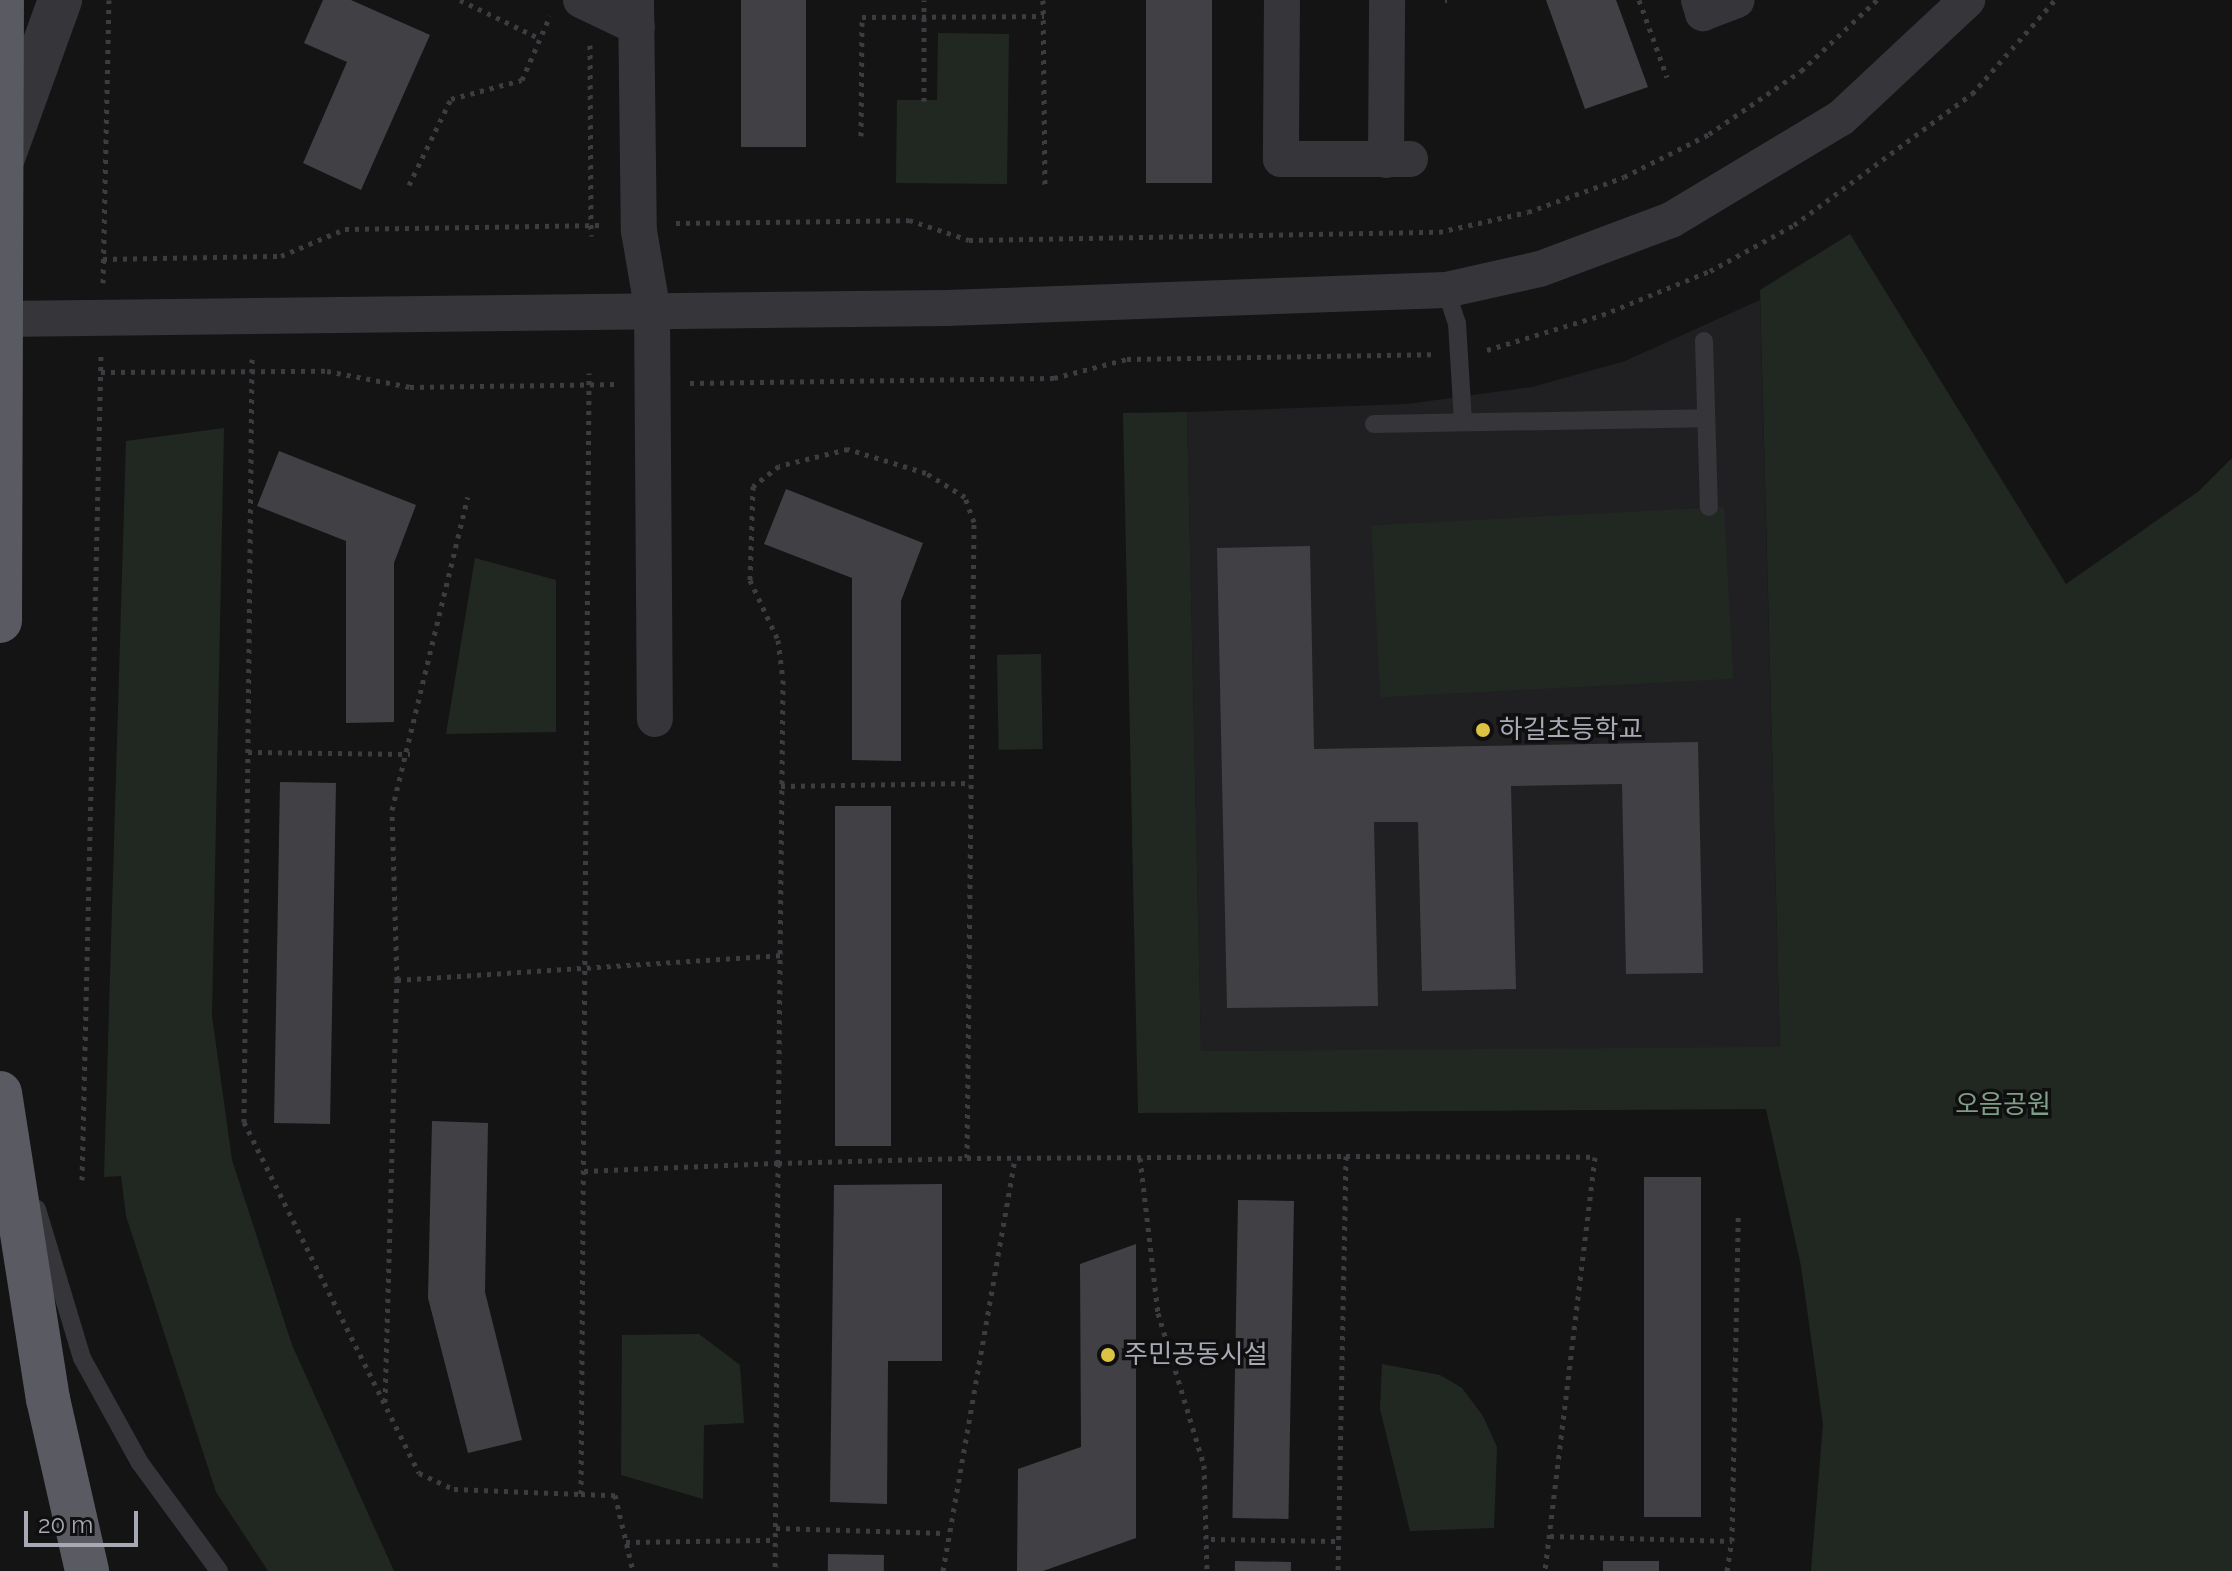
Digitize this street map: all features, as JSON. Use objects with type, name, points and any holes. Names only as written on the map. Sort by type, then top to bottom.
[{"type":"highway","points":[[0,621],[2,0]]},
{"type":"highway","points":[[0,1090],[48,1399],[87,1571]]},
{"type":"street","points":[[2,161],[60,0]]},
{"type":"street","points":[[1282,0],[1281,159],[1398,159],[1387,0]]},
{"type":"street","points":[[1699,0],[1703,13],[1737,0]]},
{"type":"street","points":[[1,319],[652,307],[977,308],[1446,290],[1540,269],[1671,220],[1841,118],[1967,0]]},
{"type":"street","points":[[572,11],[637,14],[639,224],[652,307],[655,719]]},
{"type":"lane","points":[[1446,290],[1457,323],[1463,422]]},
{"type":"lane","points":[[1704,341],[1709,507]]},
{"type":"lane","points":[[1374,424],[1706,418]]},
{"type":"lane","points":[[0,1090],[82,1358],[140,1463],[219,1571]]},
{"type":"path","points":[[82,1180],[109,0]]},
{"type":"path","points":[[460,0],[539,38]]},
{"type":"path","points":[[924,0],[924,101]]},
{"type":"path","points":[[1043,0],[1045,188]]},
{"type":"path","points":[[1639,0],[1667,77]]},
{"type":"path","points":[[103,259],[281,256],[345,229],[909,220],[969,240],[1439,232],[1555,202],[1709,134],[1801,71],[1877,0]]},
{"type":"path","points":[[409,185],[451,99],[522,80],[550,15],[572,11]]},
{"type":"path","points":[[861,136],[862,17],[1044,16]]},
{"type":"path","points":[[590,36],[591,236]]},
{"type":"path","points":[[252,359],[244,1122],[419,1473],[437,1486],[615,1495],[633,1571]]},
{"type":"path","points":[[581,1494],[589,373]]},
{"type":"path","points":[[775,1571],[781,786],[778,640],[750,580],[753,486],[779,466],[848,449],[926,473],[965,497],[974,522],[967,1158]]},
{"type":"path","points":[[385,1405],[397,980],[392,810],[410,754],[468,497]]},
{"type":"path","points":[[248,752],[410,754]]},
{"type":"path","points":[[781,786],[971,783]]},
{"type":"path","points":[[397,980],[780,955]]},
{"type":"path","points":[[1338,1571],[1346,1156]]},
{"type":"path","points":[[584,1171],[967,1158],[1595,1157],[1545,1571]]},
{"type":"path","points":[[943,1571],[945,1533],[1015,1158]]},
{"type":"path","points":[[1140,1158],[1158,1313],[1202,1453],[1211,1539],[1207,1571]]},
{"type":"path","points":[[1727,1571],[1732,1541],[1738,1215]]},
{"type":"path","points":[[776,1528],[945,1533]]},
{"type":"path","points":[[1550,1536],[1732,1541]]},
{"type":"path","points":[[1211,1539],[1338,1541]]},
{"type":"path","points":[[626,1542],[775,1540]]},
{"type":"shaded area","name":"하길초등학교","points":[[1760,300],[1780,1048],[1201,1051],[1187,412],[1407,404],[1532,387],[1625,361]]},
{"type":"green space","points":[[938,33],[1009,34],[1007,184],[896,183],[897,100],[937,100]]},
{"type":"green space","name":"오음공원","points":[[1850,234],[2066,584],[2199,491],[2232,458],[2232,1571],[1811,1571],[1823,1424],[1801,1266],[1766,1109],[1138,1113],[1123,413],[1187,412],[1201,1051],[1780,1047],[1760,290]]},
{"type":"green space","points":[[224,428],[212,1016],[232,1160],[292,1345],[394,1571],[268,1571],[216,1492],[126,1216],[121,1176],[104,1177],[126,441]]},
{"type":"green space","points":[[1724,507],[1733,679],[1380,697],[1371,525]]},
{"type":"green space","points":[[475,558],[556,580],[556,732],[446,734]]},
{"type":"green space","points":[[1041,654],[1043,749],[999,750],[997,655]]},
{"type":"green space","points":[[699,1334],[740,1365],[744,1423],[704,1425],[703,1499],[621,1475],[622,1335]]},
{"type":"green space","points":[[1382,1364],[1440,1375],[1462,1388],[1483,1416],[1497,1447],[1494,1528],[1410,1531],[1380,1409]]},
{"type":"building","points":[[323,0],[351,0],[430,35],[361,190],[303,163],[347,62],[304,43]]},
{"type":"building","points":[[741,0],[806,0],[806,147],[741,147]]},
{"type":"building","points":[[1146,0],[1212,0],[1212,183],[1146,183]]},
{"type":"building","points":[[1546,0],[1616,0],[1648,87],[1585,109]]},
{"type":"building","points":[[279,451],[416,505],[394,563],[394,722],[346,723],[346,541],[257,506]]},
{"type":"building","points":[[786,489],[923,543],[901,601],[901,761],[852,760],[852,578],[764,544]]},
{"type":"building","points":[[1310,546],[1314,749],[1698,742],[1703,973],[1626,974],[1622,784],[1511,786],[1516,989],[1422,991],[1418,822],[1374,822],[1378,1006],[1227,1008],[1217,548]]},
{"type":"building","points":[[280,782],[336,783],[330,1124],[274,1123]]},
{"type":"building","points":[[835,806],[891,806],[891,1146],[835,1146]]},
{"type":"building","points":[[432,1121],[488,1123],[485,1292],[522,1440],[468,1453],[428,1298]]},
{"type":"building","points":[[1644,1177],[1701,1177],[1701,1517],[1644,1517]]},
{"type":"building","points":[[942,1184],[942,1361],[888,1361],[887,1504],[830,1502],[834,1185]]},
{"type":"building","points":[[1238,1200],[1294,1201],[1288,1519],[1232,1518]]},
{"type":"building","name":"주민공동시설","points":[[1136,1244],[1136,1538],[1043,1571],[1017,1571],[1018,1469],[1081,1447],[1080,1264]]},
{"type":"building","points":[[828,1554],[884,1555],[884,1571],[828,1571]]},
{"type":"building","points":[[1235,1561],[1291,1562],[1291,1571],[1235,1571]]},
{"type":"building","points":[[1603,1561],[1659,1561],[1659,1571],[1603,1571]]},
{"type":"place","name":"하길초등학교","points":[[1483,730]]},
{"type":"place","name":"주민공동시설","points":[[1108,1355]]}]
